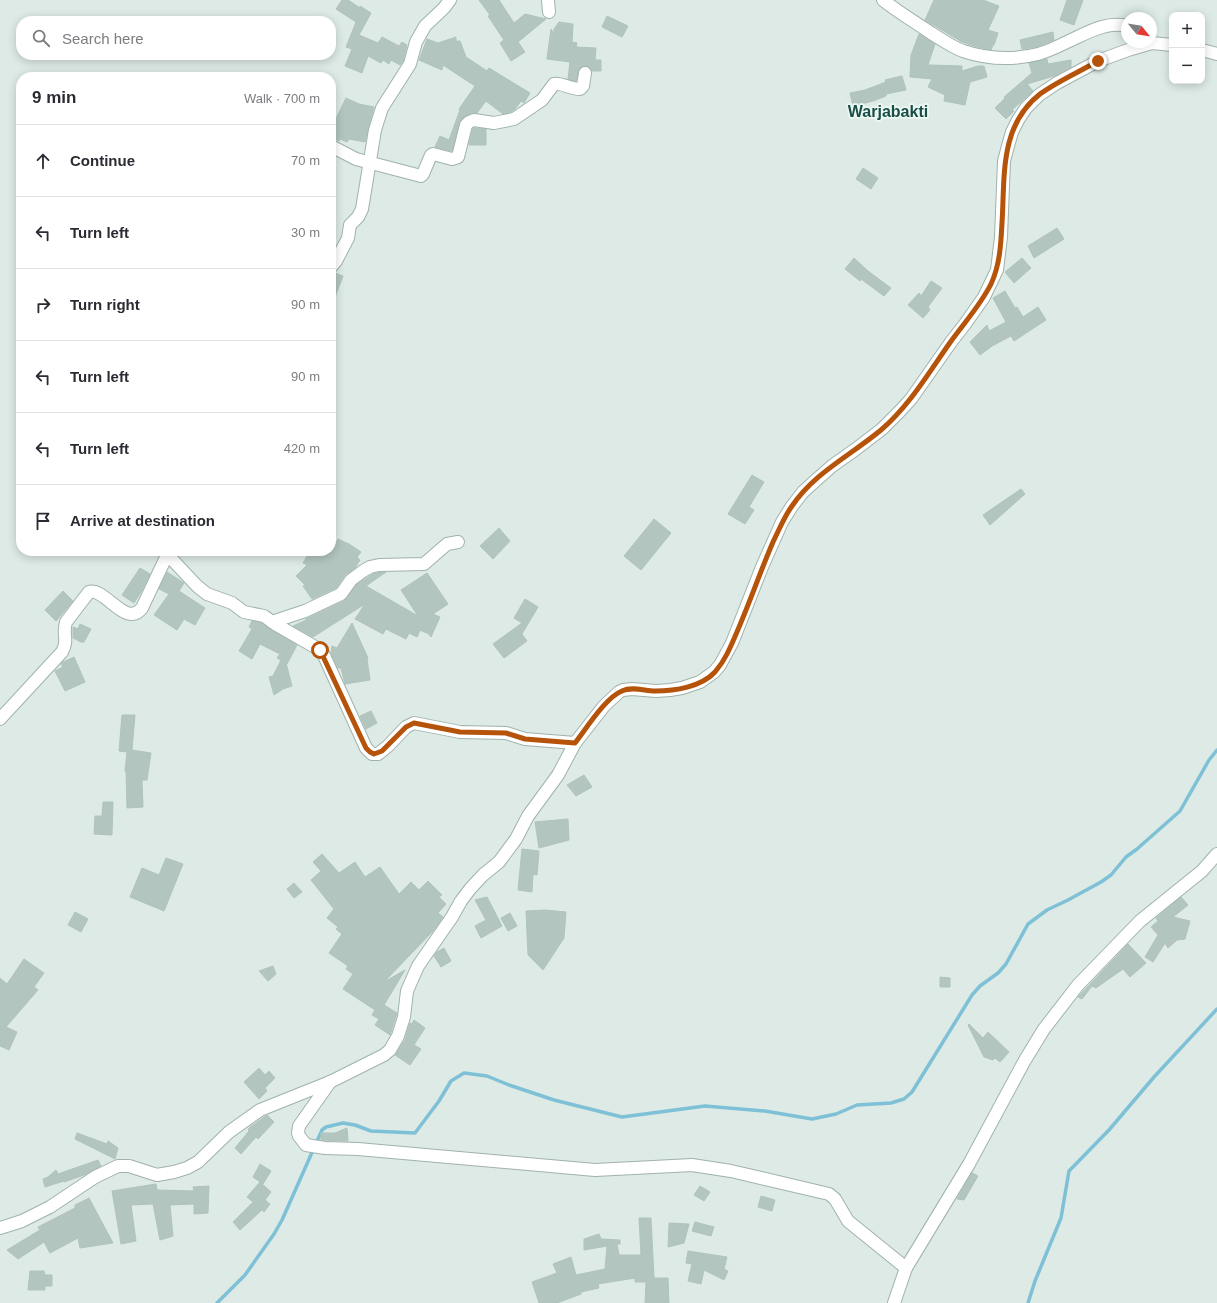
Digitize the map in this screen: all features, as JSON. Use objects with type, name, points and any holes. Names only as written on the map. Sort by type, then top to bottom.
[{"type":"street","points":[[336,261],[348,238],[350,225],[360,213],[375,130],[382,108],[410,64],[416,42],[425,26],[444,8],[450,0]]},
{"type":"street","points":[[883,0],[941,39],[962,50],[983,56],[998,58],[1038,54],[1095,28],[1121,25]]},
{"type":"street","points":[[1157,44],[1169,45]]},
{"type":"street","points":[[0,1228],[50,1207],[95,1177],[118,1166],[129,1166],[156,1175],[187,1168],[198,1162],[229,1132],[260,1110],[330,1082],[379,1058],[390,1050],[401,1027],[404,1017],[407,991],[418,966],[470,889],[483,875],[499,862],[508,850],[528,816],[558,775],[575,743],[604,706],[619,692],[627,689],[656,691],[692,686],[707,678],[720,665],[732,643],[762,567],[782,522],[792,506],[803,492],[821,476],[882,429],[903,408],[984,297],[997,270],[1001,237],[1004,161],[1012,132],[1026,108],[1039,95],[1057,83],[1098,61],[1135,48]]},
{"type":"street","points":[[1205,51],[1217,54]]},
{"type":"street","points":[[336,149],[356,159],[422,176],[432,154],[435,153],[452,159],[458,157],[468,122],[474,120],[494,123],[514,119],[542,100],[554,84],[557,83],[571,89],[581,88],[586,73]]},
{"type":"street","points":[[272,622],[305,611],[340,594],[351,580],[363,570],[379,565],[424,564],[447,544],[458,542]]},
{"type":"street","points":[[0,720],[62,652],[66,641],[66,622],[88,592],[96,592],[124,611],[131,614],[137,613],[142,608],[166,556]]},
{"type":"street","points":[[171,556],[197,586],[207,594],[247,612],[264,616],[322,651],[366,748],[372,754],[382,751],[406,727],[414,723],[460,732],[506,733],[525,739],[575,743]]},
{"type":"street","points":[[894,1303],[906,1268],[969,1164],[1044,1028],[1078,985],[1140,921],[1202,871],[1217,854]]},
{"type":"street","points":[[330,1082],[299,1126],[299,1136],[306,1145],[325,1148],[358,1149],[595,1170],[692,1165],[731,1171],[829,1194],[835,1199],[848,1221],[906,1268]]},
{"type":"building","points":[[342,0],[348,0],[371,13],[359,35],[378,43],[382,37],[399,46],[402,42],[407,45],[403,61],[400,65],[391,60],[389,64],[383,60],[381,63],[368,56],[362,73],[345,66],[352,49],[346,47],[356,22],[336,9]]},
{"type":"building","points":[[479,0],[499,0],[514,23],[525,14],[546,19],[518,42],[525,52],[511,61],[500,43],[504,40],[488,16],[490,15]]},
{"type":"building","points":[[934,0],[983,0],[999,6],[988,30],[998,33],[991,50],[962,42],[925,20]]},
{"type":"building","points":[[1067,0],[1083,0],[1074,25],[1060,20]]},
{"type":"building","points":[[607,16],[628,26],[622,37],[602,27]]},
{"type":"building","points":[[559,22],[573,24],[572,42],[577,43],[576,47],[596,48],[595,60],[601,60],[601,71],[592,71],[589,67],[583,66],[579,69],[576,81],[574,81],[568,79],[570,62],[547,59],[551,29],[555,34],[554,29]]},
{"type":"building","points":[[1053,32],[1054,40],[1036,47],[1022,49],[1020,40]]},
{"type":"building","points":[[919,34],[935,44],[928,65],[962,66],[962,71],[978,66],[984,66],[987,77],[970,82],[965,105],[944,101],[945,95],[928,87],[932,79],[910,77],[911,55]]},
{"type":"building","points":[[456,37],[456,41],[460,41],[466,57],[487,71],[489,68],[530,93],[524,103],[521,101],[511,112],[503,114],[486,101],[477,113],[471,113],[464,117],[459,123],[452,151],[435,147],[440,136],[449,140],[460,110],[459,109],[475,86],[443,65],[442,70],[419,60],[427,39],[438,43]]},
{"type":"building","points":[[1047,59],[1048,64],[1071,60],[1071,67],[1054,76],[1027,84],[1033,91],[1012,110],[1014,111],[1006,119],[995,108],[1005,98],[1004,97],[1032,73],[1029,63]]},
{"type":"building","points":[[902,76],[906,90],[886,94],[886,96],[873,101],[853,106],[850,93],[865,90],[886,82],[885,80]]},
{"type":"building","points":[[346,98],[359,104],[374,107],[365,142],[349,139],[347,142],[340,139],[339,141],[336,140],[336,119]]},
{"type":"building","points":[[473,128],[486,129],[486,145],[469,145]]},
{"type":"building","points":[[863,168],[878,178],[871,189],[856,179]]},
{"type":"building","points":[[1057,228],[1064,239],[1034,258],[1028,246]]},
{"type":"building","points":[[854,258],[868,271],[891,288],[884,296],[861,279],[860,281],[845,269]]},
{"type":"building","points":[[1022,258],[1031,268],[1014,283],[1005,272]]},
{"type":"building","points":[[336,273],[343,276],[336,294]]},
{"type":"building","points":[[931,281],[942,288],[928,307],[930,310],[923,318],[908,305],[919,293],[921,296]]},
{"type":"building","points":[[1005,291],[1015,308],[1017,307],[1023,317],[1038,307],[1046,320],[1014,341],[1011,336],[992,346],[980,355],[970,342],[987,325],[989,331],[1006,322],[993,298]]},
{"type":"building","points":[[752,475],[764,482],[749,507],[754,510],[745,524],[728,514]]},
{"type":"building","points":[[1021,489],[1025,494],[990,525],[983,515]]},
{"type":"building","points":[[654,519],[671,533],[641,570],[624,556]]},
{"type":"building","points":[[499,528],[510,541],[493,559],[480,546]]},
{"type":"building","points":[[338,539],[361,552],[357,557],[360,560],[355,568],[345,575],[336,588],[312,599],[303,586],[305,585],[296,576],[307,565],[303,563],[307,556],[336,556],[336,543]]},
{"type":"building","points":[[140,568],[150,574],[134,603],[122,595]]},
{"type":"building","points":[[167,572],[184,583],[179,591],[205,608],[195,625],[184,619],[177,630],[154,615],[169,594],[159,589]]},
{"type":"building","points":[[386,572],[366,586],[418,616],[401,590],[427,573],[448,604],[433,614],[440,617],[431,637],[429,634],[420,630],[417,637],[409,633],[406,639],[386,629],[383,634],[355,619],[365,604],[313,637],[293,626],[344,601],[356,585],[373,574]]},
{"type":"building","points":[[63,591],[73,601],[56,621],[45,610]]},
{"type":"building","points":[[525,599],[538,607],[522,634],[527,641],[504,658],[493,644],[522,623],[514,618]]},
{"type":"building","points":[[252,621],[261,623],[297,645],[287,664],[286,663],[292,686],[283,689],[274,695],[269,677],[273,676],[281,660],[277,658],[280,654],[260,644],[252,659],[239,651],[252,629],[249,627]]},
{"type":"building","points":[[352,623],[368,658],[370,680],[345,684],[341,668],[338,668],[331,653],[332,646],[337,648]]},
{"type":"building","points":[[80,624],[91,629],[84,642],[73,638],[73,627],[78,629]]},
{"type":"building","points":[[74,657],[85,682],[65,691],[55,671],[63,667],[61,664],[63,662]]},
{"type":"building","points":[[371,711],[377,723],[366,729],[360,716]]},
{"type":"building","points":[[122,715],[135,715],[132,750],[151,753],[147,780],[142,780],[143,807],[127,808],[125,771],[127,752],[119,751]]},
{"type":"building","points":[[584,775],[592,787],[576,796],[567,785]]},
{"type":"building","points":[[103,802],[113,802],[112,835],[94,834],[95,816],[102,816]]},
{"type":"building","points":[[568,819],[569,840],[539,848],[535,822]]},
{"type":"building","points":[[522,849],[539,851],[537,875],[533,874],[532,892],[518,890]]},
{"type":"building","points":[[322,854],[339,873],[355,862],[365,877],[380,867],[399,894],[411,882],[419,890],[428,881],[442,895],[439,897],[446,904],[438,913],[443,917],[433,931],[384,982],[405,970],[384,1005],[397,1013],[390,1035],[375,1025],[379,1019],[372,1015],[375,1010],[343,989],[353,974],[346,969],[348,966],[329,953],[342,934],[336,929],[338,927],[327,918],[334,909],[311,880],[321,871],[313,862]]},
{"type":"building","points":[[166,858],[183,864],[164,911],[130,897],[142,868],[159,875]]},
{"type":"building","points":[[294,883],[302,892],[294,898],[287,889]]},
{"type":"building","points":[[487,897],[502,926],[481,938],[475,926],[486,920],[475,900]]},
{"type":"building","points":[[1181,897],[1188,905],[1173,917],[1190,921],[1185,939],[1177,940],[1168,948],[1165,943],[1153,962],[1145,957],[1158,935],[1151,927],[1158,921],[1156,918]]},
{"type":"building","points":[[545,910],[566,912],[564,938],[543,970],[528,955],[526,911]]},
{"type":"building","points":[[75,912],[88,919],[81,932],[68,925]]},
{"type":"building","points":[[510,913],[517,926],[508,931],[501,918]]},
{"type":"building","points":[[1128,944],[1146,963],[1130,977],[1123,969],[1096,988],[1092,986],[1082,999],[1078,997]]},
{"type":"building","points":[[444,948],[451,961],[441,967],[434,956],[437,952]]},
{"type":"building","points":[[24,959],[44,973],[34,987],[38,990],[6,1027],[17,1032],[9,1050],[0,1046],[0,978],[7,984]]},
{"type":"building","points":[[273,966],[276,974],[268,981],[259,971]]},
{"type":"building","points":[[940,977],[950,978],[950,987],[940,987]]},
{"type":"building","points":[[414,1020],[425,1028],[414,1045],[421,1049],[410,1065],[395,1055],[405,1040],[410,1023],[412,1024]]},
{"type":"building","points":[[969,1024],[983,1038],[988,1032],[1009,1052],[1000,1062],[995,1058],[993,1060],[984,1057],[968,1025]]},
{"type":"building","points":[[259,1068],[265,1075],[269,1071],[275,1078],[265,1088],[267,1091],[259,1099],[244,1082]]},
{"type":"building","points":[[267,1115],[274,1122],[258,1139],[256,1137],[241,1154],[235,1148],[249,1131],[248,1130],[250,1127]]},
{"type":"building","points":[[347,1128],[348,1141],[321,1140],[321,1133],[335,1133]]},
{"type":"building","points":[[77,1133],[107,1144],[108,1141],[118,1148],[115,1159],[75,1139]]},
{"type":"building","points":[[98,1160],[101,1166],[84,1175],[45,1187],[43,1179],[48,1177],[56,1170],[58,1174]]},
{"type":"building","points":[[260,1164],[271,1171],[263,1184],[253,1177]]},
{"type":"building","points":[[972,1173],[978,1176],[964,1200],[957,1199]]},
{"type":"building","points":[[260,1182],[271,1192],[265,1200],[270,1204],[264,1212],[262,1210],[240,1230],[233,1222],[253,1202],[247,1197]]},
{"type":"building","points":[[156,1184],[157,1190],[194,1191],[193,1187],[209,1186],[208,1213],[194,1214],[194,1204],[170,1205],[173,1236],[160,1240],[153,1204],[131,1205],[136,1241],[121,1244],[112,1191]]},
{"type":"building","points":[[700,1186],[710,1192],[704,1201],[694,1195]]},
{"type":"building","points":[[761,1196],[775,1200],[772,1211],[758,1207]]},
{"type":"building","points":[[89,1198],[113,1243],[80,1248],[78,1238],[50,1253],[44,1242],[18,1259],[7,1250],[40,1230],[38,1227],[75,1208],[75,1205]]},
{"type":"building","points":[[639,1218],[651,1218],[654,1278],[668,1278],[669,1303],[645,1303],[646,1282],[635,1282],[635,1278],[598,1284],[599,1288],[581,1292],[581,1294],[557,1303],[539,1303],[532,1282],[557,1273],[553,1264],[571,1257],[576,1275],[605,1269],[607,1246],[584,1250],[584,1239],[599,1234],[601,1239],[620,1240],[620,1244],[617,1244],[619,1255],[641,1255]]},
{"type":"building","points":[[695,1222],[714,1227],[711,1236],[692,1231]]},
{"type":"building","points":[[669,1223],[689,1224],[684,1243],[668,1247]]},
{"type":"building","points":[[688,1251],[727,1257],[724,1269],[728,1271],[724,1280],[704,1270],[701,1284],[688,1281],[692,1264],[686,1263]]},
{"type":"building","points":[[30,1271],[44,1271],[45,1275],[52,1275],[52,1286],[45,1286],[45,1290],[28,1290]]},
{"type":"waterway","points":[[217,1303],[245,1275],[274,1234],[282,1220],[322,1130],[326,1127],[343,1123],[355,1125],[371,1131],[415,1133],[439,1101],[451,1081],[464,1073],[487,1076],[554,1100],[622,1117],[705,1106],[765,1111],[812,1119],[836,1114],[857,1105],[891,1103],[904,1099],[912,1092],[972,995],[980,986],[998,973],[1006,964],[1028,924],[1047,910],[1101,882],[1111,875],[1126,857],[1180,811],[1209,760],[1217,750]]},
{"type":"waterway","points":[[1028,1303],[1035,1281],[1061,1218],[1069,1171],[1109,1130],[1154,1077],[1217,1009]]},
{"type":"district","name":"Warjabakti","points":[[888,111]]},
{"type":"route","points":[[320,650],[322,651],[352,720],[366,748],[372,754],[378,754],[406,727],[414,723],[460,732],[506,733],[525,739],[575,743],[604,706],[623,690],[632,689],[656,691],[682,688],[692,686],[707,678],[720,665],[727,654],[762,567],[782,522],[792,506],[803,492],[815,481],[832,466],[882,429],[911,399],[984,297],[992,283],[997,270],[1001,237],[1004,161],[1012,132],[1018,120],[1026,108],[1039,95],[1057,83],[1098,61]]}]
